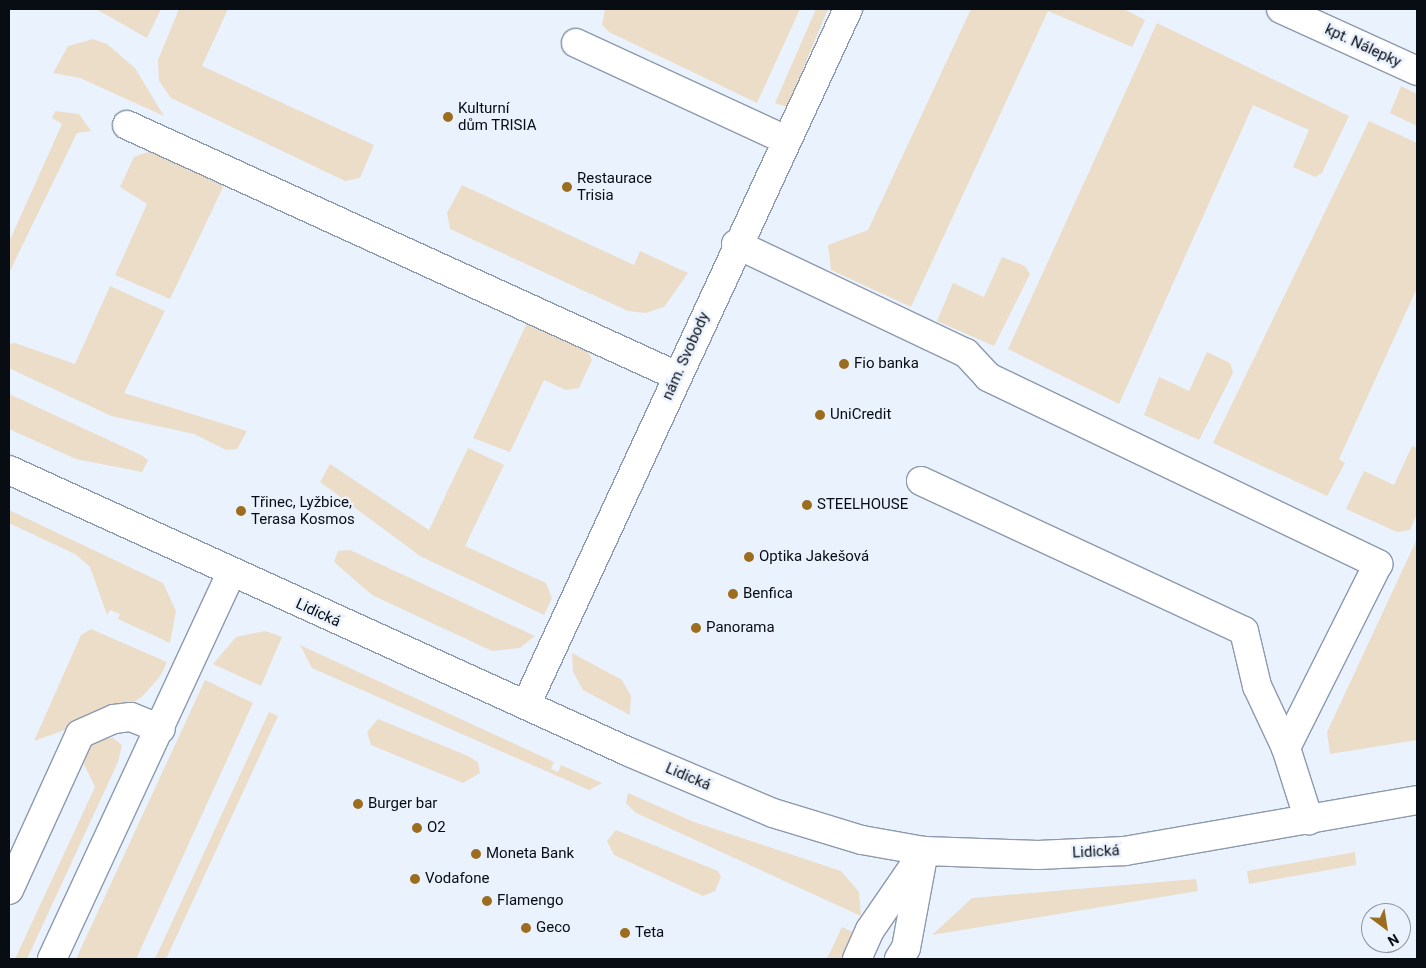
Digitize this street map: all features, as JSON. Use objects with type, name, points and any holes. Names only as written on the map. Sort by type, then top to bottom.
[{"type":"street","name":"nám. Svobody","points":[[526,705],[736,244],[848,9]]},
{"type":"street","name":"kpt. Nálepky","points":[[1281,9],[1417,71]]},
{"type":"street","points":[[576,43],[786,140]]},
{"type":"street","points":[[127,125],[677,376]]},
{"type":"street","points":[[736,244],[966,353],[988,377],[1378,564],[1286,748]]},
{"type":"street","name":"Lidická","points":[[9,470],[526,705],[773,812],[862,840],[924,851],[1038,855],[1125,851],[1417,800]]},
{"type":"street","points":[[921,481],[1244,631],[1257,686],[1286,748],[1309,820]]},
{"type":"street","points":[[52,959],[161,729],[232,572]]},
{"type":"street","points":[[9,890],[80,734],[114,719],[131,717],[161,729]]},
{"type":"street","points":[[857,959],[870,930],[924,851]]},
{"type":"street","points":[[899,959],[906,948],[924,851]]},
{"type":"shaded area","points":[[96,9],[161,9],[147,38]]},
{"type":"shaded area","points":[[179,9],[228,9],[202,66],[374,145],[360,178],[345,181],[171,98],[159,81],[158,60]]},
{"type":"shaded area","points":[[605,9],[800,9],[757,103],[609,32],[602,25]]},
{"type":"shaded area","points":[[816,9],[828,9],[787,107],[775,103]]},
{"type":"shaded area","points":[[971,9],[1124,9],[1145,20],[1132,47],[1048,11],[911,307],[831,270],[828,245],[868,230]]},
{"type":"shaded area","points":[[1157,23],[1349,116],[1322,173],[1315,177],[1293,167],[1309,130],[1253,105],[1119,404],[1008,349]]},
{"type":"shaded area","points":[[93,39],[107,44],[135,68],[164,116],[80,78],[53,73],[68,46]]},
{"type":"shaded area","points":[[1401,86],[1417,94],[1417,126],[1390,113]]},
{"type":"shaded area","points":[[55,111],[79,114],[91,131],[77,133],[9,273],[9,242],[62,124],[52,118]]},
{"type":"shaded area","points":[[1369,121],[1417,143],[1417,288],[1339,459],[1345,463],[1327,496],[1213,443]]},
{"type":"shaded area","points":[[153,150],[225,183],[170,299],[115,275],[147,204],[120,187],[134,157]]},
{"type":"shaded area","points":[[462,185],[634,265],[640,251],[688,273],[664,307],[646,313],[628,311],[450,229],[447,213]]},
{"type":"shaded area","points":[[1002,257],[1025,266],[1030,274],[994,346],[937,321],[953,283],[984,297]]},
{"type":"shaded area","points":[[110,286],[165,311],[124,393],[247,431],[237,449],[226,450],[194,434],[111,416],[9,368],[9,344],[15,343],[75,364]]},
{"type":"shaded area","points":[[528,321],[586,347],[592,360],[579,388],[566,390],[544,380],[510,452],[473,438]]},
{"type":"shaded area","points":[[1207,352],[1230,363],[1233,373],[1199,440],[1144,415],[1159,377],[1189,391]]},
{"type":"shaded area","points":[[9,394],[141,455],[148,460],[142,472],[76,459],[9,429]]},
{"type":"shaded area","points":[[1412,446],[1417,448],[1417,514],[1410,530],[1397,532],[1346,509],[1364,471],[1394,485]]},
{"type":"shaded area","points":[[468,448],[504,465],[465,546],[546,583],[552,598],[544,615],[420,556],[320,482],[330,464],[429,530]]},
{"type":"shaded area","points":[[9,510],[163,583],[176,611],[170,643],[118,619],[120,614],[110,610],[107,615],[90,567],[75,554],[9,523]]},
{"type":"shaded area","points":[[1417,539],[1417,740],[1330,754],[1327,732]]},
{"type":"shaded area","points":[[350,550],[535,636],[520,648],[492,651],[372,595],[334,562],[338,551]]},
{"type":"shaded area","points":[[91,629],[167,662],[161,675],[143,696],[123,709],[34,741],[81,635]]},
{"type":"shaded area","points":[[265,631],[282,637],[261,686],[213,664],[236,637]]},
{"type":"shaded area","points":[[300,645],[554,762],[551,769],[558,772],[561,765],[602,783],[589,790],[312,668]]},
{"type":"shaded area","points":[[572,653],[622,680],[631,696],[630,715],[583,690],[573,672]]},
{"type":"shaded area","points":[[205,680],[253,703],[136,959],[76,959]]},
{"type":"shaded area","points":[[269,712],[278,716],[166,959],[155,959]]},
{"type":"shaded area","points":[[378,719],[468,756],[478,762],[480,773],[463,783],[371,745],[367,732]]},
{"type":"shaded area","points":[[113,738],[122,745],[118,762],[27,959],[15,959],[95,787],[81,758],[91,739]]},
{"type":"shaded area","points":[[628,793],[694,822],[841,871],[859,892],[861,916],[636,813],[626,803]]},
{"type":"shaded area","points":[[616,830],[718,871],[721,877],[715,891],[703,896],[614,855],[607,841]]},
{"type":"shaded area","points":[[1355,852],[1356,865],[1249,884],[1247,871]]},
{"type":"shaded area","points":[[1196,879],[1198,891],[932,935],[972,898]]},
{"type":"shaded area","points":[[842,927],[855,933],[845,959],[827,959]]},
{"type":"place","name":"Kulturní dům TRISIA","points":[[448,117]]},
{"type":"place","name":"Restaurace Trisia","points":[[567,187]]},
{"type":"place","name":"Fio banka","points":[[844,364]]},
{"type":"place","name":"UniCredit","points":[[820,415]]},
{"type":"place","name":"STEELHOUSE","points":[[807,505]]},
{"type":"place","name":"Třinec, Lyžbice, Terasa Kosmos","points":[[241,511]]},
{"type":"place","name":"Optika Jakešová","points":[[749,557]]},
{"type":"place","name":"Benfica","points":[[733,594]]},
{"type":"place","name":"Panorama","points":[[696,628]]},
{"type":"place","name":"Burger bar","points":[[358,804]]},
{"type":"place","name":"O2","points":[[417,828]]},
{"type":"place","name":"Moneta Bank","points":[[476,854]]},
{"type":"place","name":"Vodafone","points":[[415,879]]},
{"type":"place","name":"Flamengo","points":[[487,901]]},
{"type":"place","name":"Geco","points":[[526,928]]},
{"type":"place","name":"Teta","points":[[625,933]]}]
